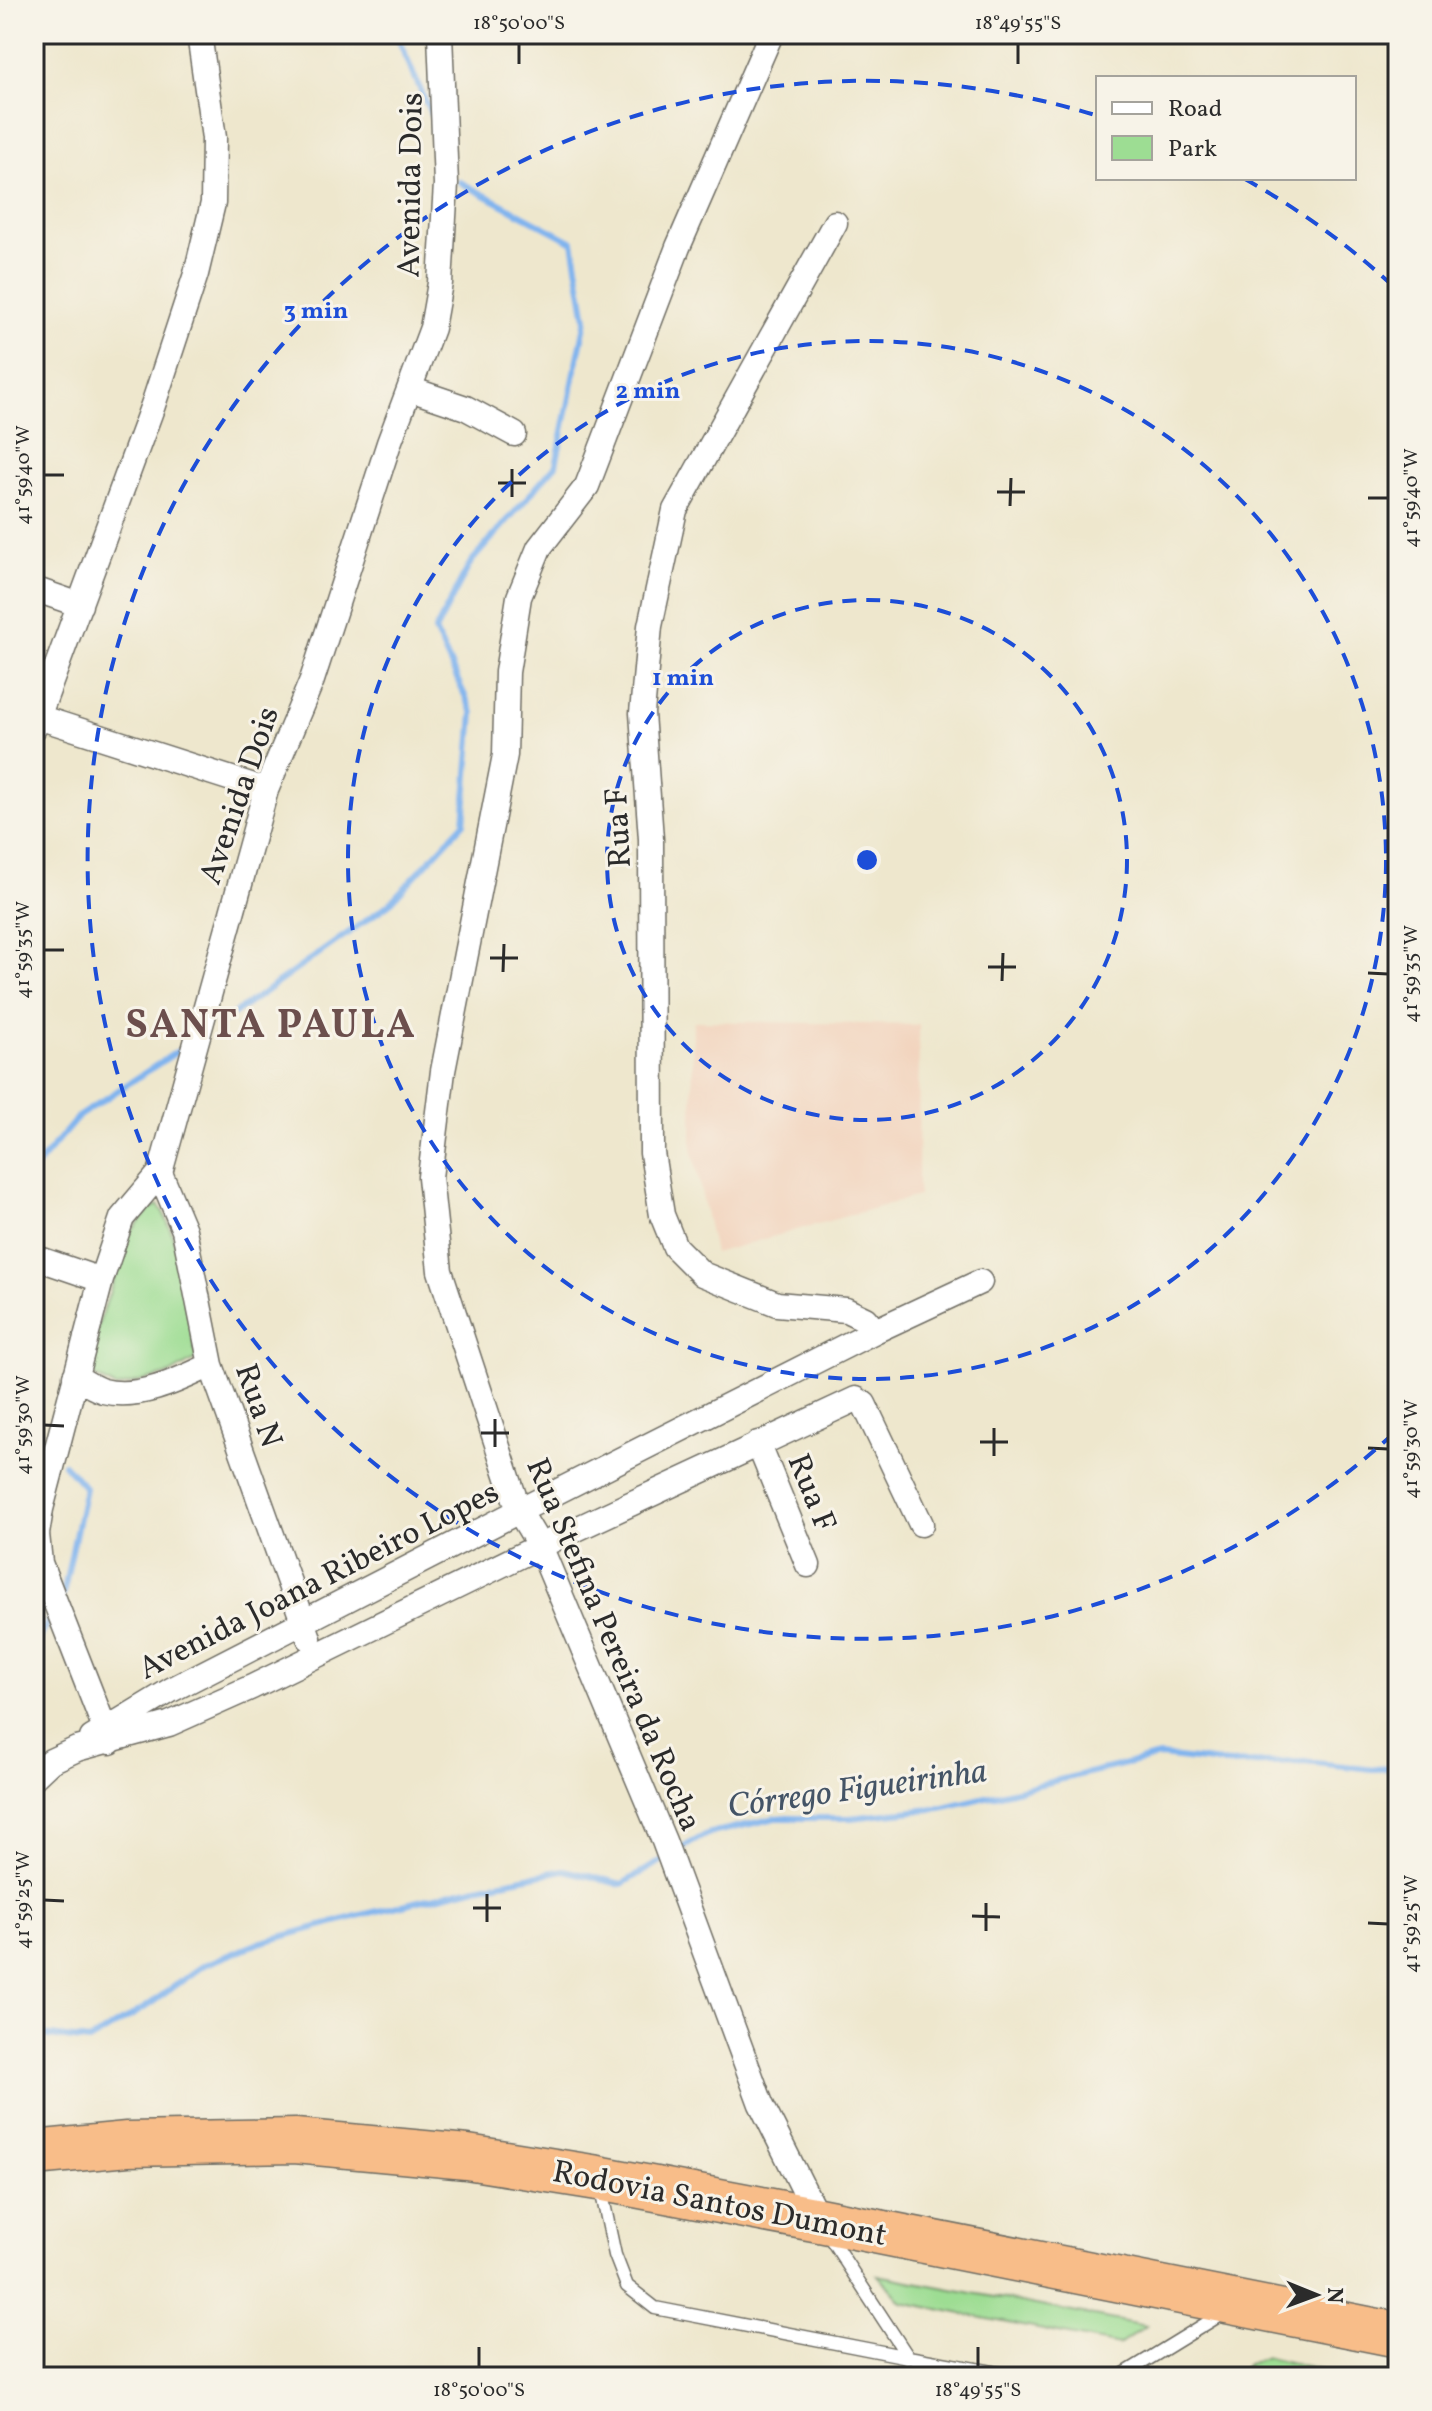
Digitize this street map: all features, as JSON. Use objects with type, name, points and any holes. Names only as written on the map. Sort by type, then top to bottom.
[{"type":"highway","name":"Rodovia Santos Dumont","points":[[34,2153],[127,2144],[295,2141],[467,2157],[598,2178],[819,2220],[1398,2335]]},
{"type":"street","points":[[199,34],[214,138],[213,203],[196,274],[153,405],[36,722],[266,790]]},
{"type":"street","name":"Avenida Dois","points":[[107,1735],[40,1563],[37,1534],[41,1509],[101,1280],[122,1218],[160,1173],[266,790],[312,680],[389,443],[432,328],[440,283],[446,184],[440,34]]},
{"type":"street","name":"Rua Stefina Pereira da Rocha","points":[[771,34],[678,247],[587,486],[539,548],[519,597],[507,672],[505,755],[443,1071],[430,1177],[440,1271],[519,1511],[540,1546],[664,1841],[761,2104],[819,2220]]},
{"type":"street","name":"Rua F","points":[[835,223],[675,510],[650,626],[642,713],[651,839],[652,1153],[662,1215],[675,1247],[702,1274],[777,1304],[846,1310],[865,1319],[875,1331]]},
{"type":"street","points":[[410,389],[466,408],[514,434]]},
{"type":"street","points":[[34,589],[80,605]]},
{"type":"street","name":"Rua N","points":[[160,1173],[184,1230],[211,1365],[302,1624],[316,1654]]},
{"type":"street","points":[[34,1257],[101,1280]]},
{"type":"street","name":"Avenida Joana Ribeiro Lopes","points":[[40,1763],[107,1735],[171,1690],[519,1511],[875,1331],[980,1282]]},
{"type":"street","points":[[75,1376],[101,1391],[123,1393],[173,1384],[211,1365]]},
{"type":"street","name":"Avenida Joana Ribeiro Lopes","points":[[107,1735],[169,1724],[252,1687],[540,1546],[856,1399],[864,1404],[921,1524]]},
{"type":"street","name":"Rua F","points":[[758,1443],[808,1565]]},
{"type":"lane","points":[[598,2178],[615,2255],[627,2286],[655,2308],[1021,2377]]},
{"type":"lane","points":[[819,2220],[908,2357]]},
{"type":"lane","points":[[1119,2377],[1239,2303]]},
{"type":"shaded area","points":[[693,1021],[919,1025],[918,1196],[714,1253],[692,1147]]},
{"type":"green space","points":[[158,1205],[178,1255],[196,1359],[170,1374],[116,1388],[83,1370],[130,1233],[149,1210]]},
{"type":"green space","points":[[878,2275],[1146,2326],[1119,2345],[902,2302]]},
{"type":"green space","points":[[1266,2357],[1327,2371],[1331,2377],[1235,2377],[1247,2364]]},
{"type":"waterway","points":[[396,34],[431,114]]},
{"type":"waterway","points":[[218,1025],[389,904],[464,823],[473,713],[435,631],[471,562],[556,465],[586,319],[573,242],[460,182]]},
{"type":"waterway","points":[[34,1169],[79,1116],[178,1051]]},
{"type":"waterway","points":[[34,1431],[46,1445]]},
{"type":"waterway","points":[[63,1595],[85,1488],[64,1464]]},
{"type":"waterway","points":[[34,1647],[50,1618]]},
{"type":"waterway","name":"Córrego Figueirinha","points":[[675,1852],[707,1834],[776,1818],[850,1818],[940,1808],[1160,1756],[1230,1764],[1305,1762],[1373,1769],[1398,1768]]},
{"type":"waterway","name":"Córrego Figueirinha","points":[[34,2034],[89,2041],[146,2007],[204,1965],[259,1943],[477,1887],[564,1870],[622,1884],[666,1858]]},
{"type":"district","name":"SANTA PAULA","points":[[271,1023]]}]
